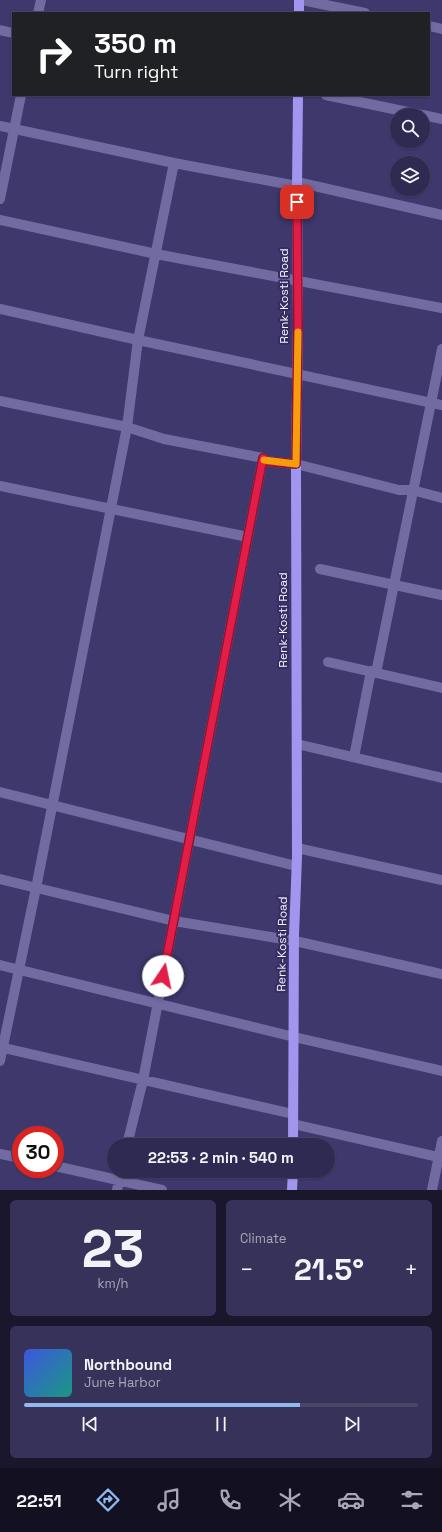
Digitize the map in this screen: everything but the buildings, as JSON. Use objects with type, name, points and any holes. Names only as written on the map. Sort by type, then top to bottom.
[{"type":"main road","points":[[299,12],[300,0]]},
{"type":"main road","name":"Renk-Kosti Road","points":[[293,1138],[297,848],[296,464],[298,96]]},
{"type":"main road","points":[[292,1190],[293,1178]]},
{"type":"street","points":[[38,12],[41,0]]},
{"type":"street","points":[[300,0],[360,12]]},
{"type":"street","points":[[430,26],[442,29]]},
{"type":"street","points":[[0,30],[12,32]]},
{"type":"street","points":[[0,199],[21,96]]},
{"type":"street","points":[[331,96],[390,108]]},
{"type":"street","points":[[430,117],[442,119]]},
{"type":"street","points":[[0,126],[174,163],[297,184],[442,215]]},
{"type":"street","points":[[0,1061],[111,510],[127,427],[138,340],[174,163]]},
{"type":"street","points":[[0,220],[156,254],[442,308]]},
{"type":"street","points":[[0,309],[442,406]]},
{"type":"street","points":[[354,757],[394,584],[442,349]]},
{"type":"street","points":[[0,402],[127,427],[164,439],[263,458],[264,461],[296,464],[399,490],[412,490],[442,498]]},
{"type":"street","points":[[129,1138],[144,1080],[263,458]]},
{"type":"street","points":[[0,486],[248,537]]},
{"type":"street","points":[[320,569],[442,595]]},
{"type":"street","points":[[328,662],[442,688]]},
{"type":"street","points":[[296,744],[442,778]]},
{"type":"street","points":[[0,792],[296,866]]},
{"type":"street","points":[[297,848],[442,880]]},
{"type":"street","points":[[0,879],[174,921],[295,941],[442,974]]},
{"type":"street","points":[[0,965],[294,1037],[442,1071]]},
{"type":"street","points":[[2,1048],[144,1080],[441,1158]]},
{"type":"street","points":[[432,1190],[441,1158],[442,1141]]},
{"type":"street","points":[[0,1154],[12,1156]]},
{"type":"street","points":[[64,1168],[162,1190]]},
{"type":"slow traffic","points":[[264,460],[296,464],[298,332]]},
{"type":"route","points":[[163,976],[263,458],[264,461],[296,464],[298,324],[297,202]]}]
